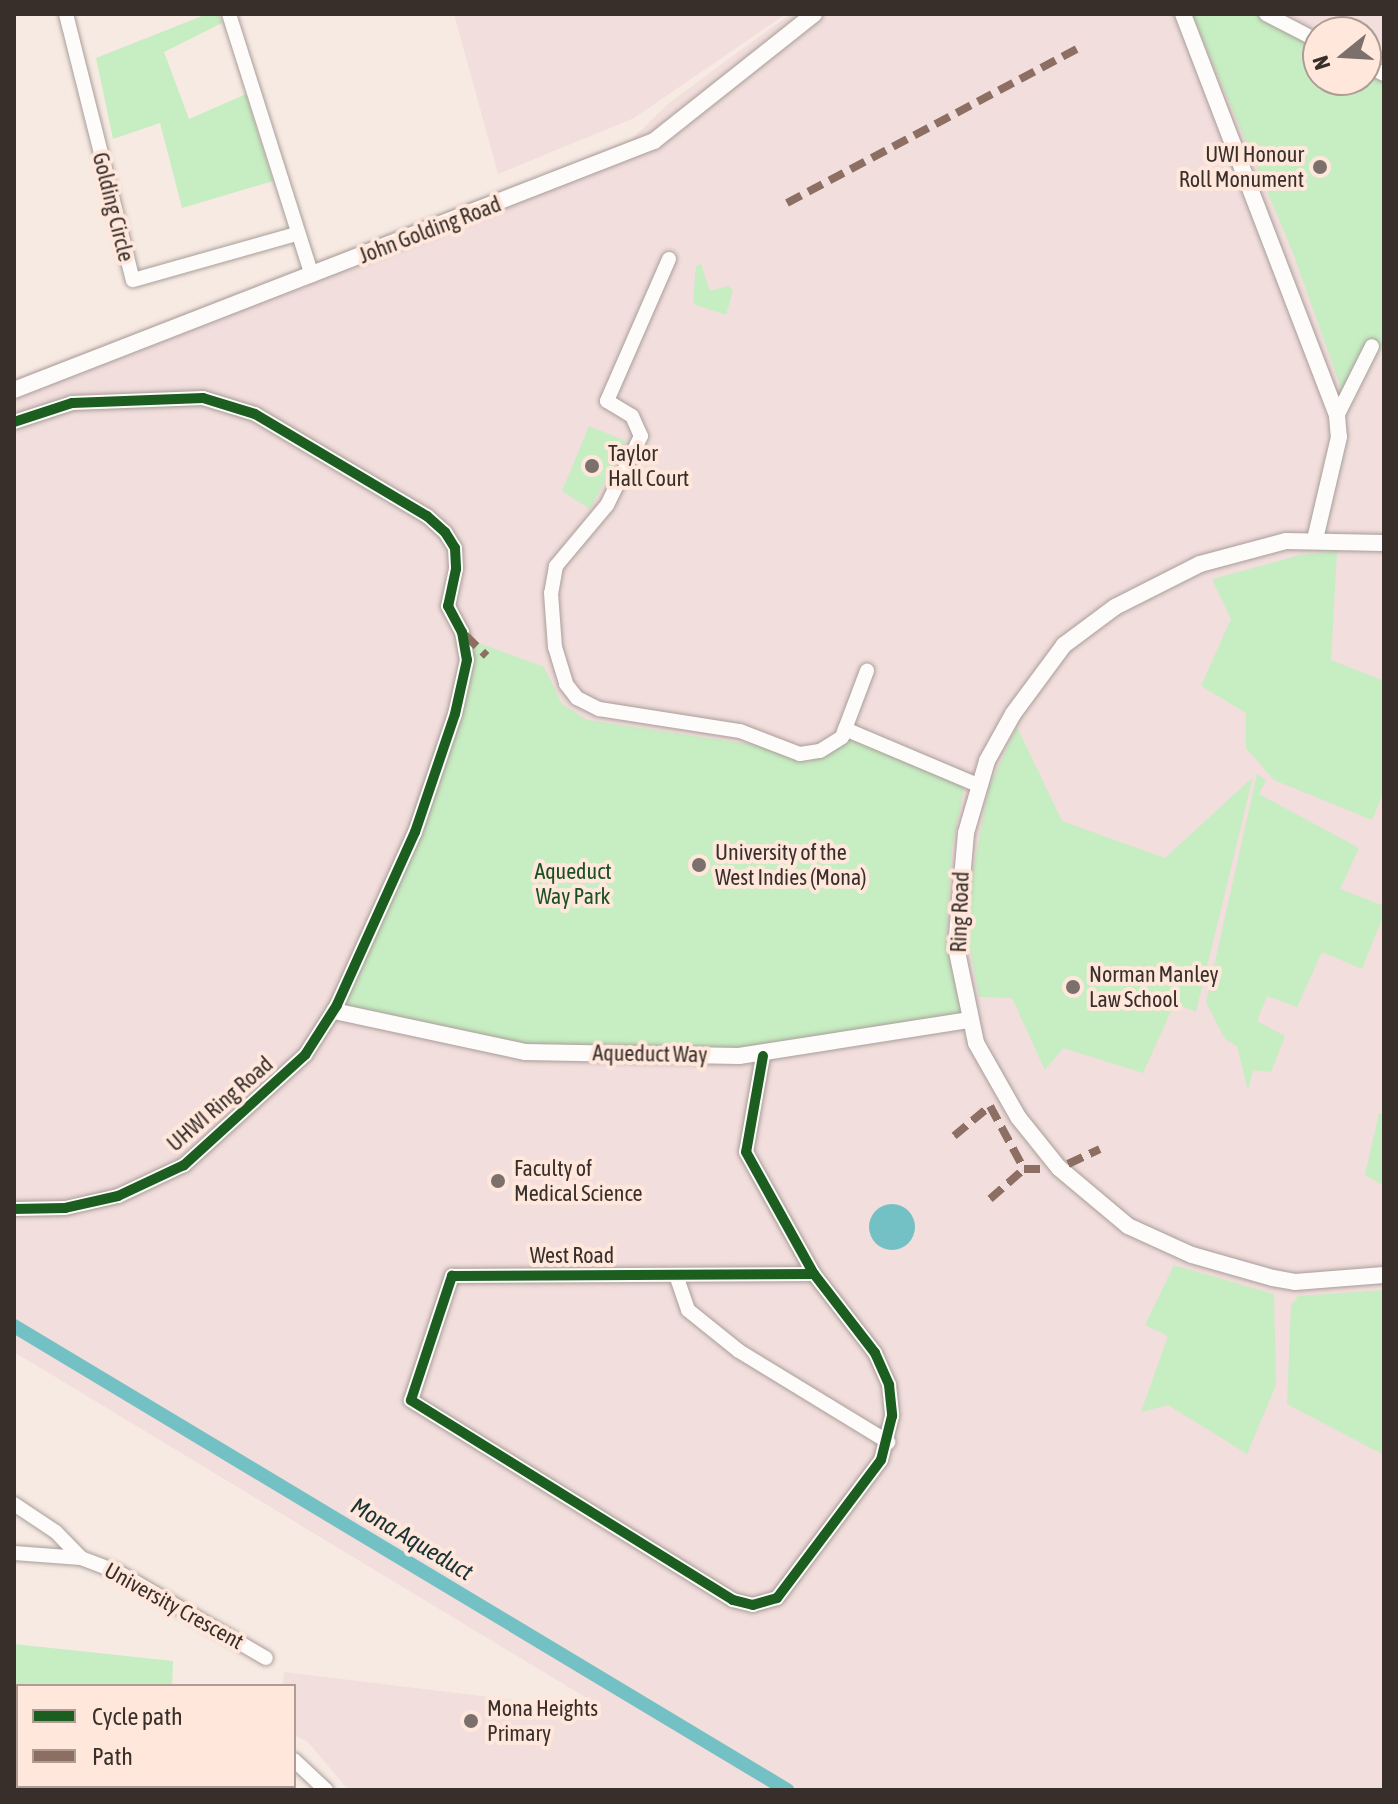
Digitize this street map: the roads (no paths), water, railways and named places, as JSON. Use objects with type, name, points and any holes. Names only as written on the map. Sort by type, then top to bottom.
[{"type":"street","name":"Golding Circle","points":[[66,14],[133,280],[297,234]]},
{"type":"street","points":[[229,14],[312,275]]},
{"type":"street","name":"John Golding Road","points":[[14,390],[654,141],[814,14]]},
{"type":"street","points":[[1266,14],[1302,33]]},
{"type":"street","points":[[1186,16],[1337,416],[1339,437],[1315,539]]},
{"type":"street","points":[[669,259],[607,401],[632,416],[641,436],[607,505],[556,566],[551,593],[555,647],[566,684],[577,698],[599,709],[740,731],[800,754],[820,751],[845,729],[867,671]]},
{"type":"street","points":[[1337,416],[1372,346]]},
{"type":"street","name":"UHWI Ring Road","points":[[14,422],[72,403],[203,398],[231,405],[427,516],[455,548],[448,606],[462,632],[467,660],[455,714],[415,832],[334,1011],[305,1055],[184,1165],[118,1196],[65,1208],[14,1209]]},
{"type":"street","name":"Ring Road","points":[[1384,543],[1315,539],[1278,543],[1200,564],[1115,607],[1064,645],[1035,681],[987,761],[958,890],[956,947],[968,1020],[988,1064],[1037,1142],[1128,1226],[1192,1255],[1273,1278],[1295,1282],[1384,1275]]},
{"type":"street","points":[[845,729],[980,786]]},
{"type":"street","name":"Aqueduct Way","points":[[334,1011],[525,1052],[763,1056],[968,1020]]},
{"type":"street","points":[[763,1056],[746,1152],[814,1274]]},
{"type":"street","name":"West Road","points":[[814,1274],[875,1353],[889,1385],[892,1416],[888,1442],[881,1460],[777,1598],[753,1605],[733,1600],[411,1400],[452,1276],[676,1275],[814,1274]]},
{"type":"street","points":[[676,1275],[688,1310],[739,1351],[888,1442]]},
{"type":"street","name":"University Crescent","points":[[14,1504],[56,1532],[81,1558]]},
{"type":"street","name":"University Crescent","points":[[14,1553],[81,1558],[118,1572],[266,1658]]},
{"type":"street","points":[[296,1762],[326,1790]]},
{"type":"water","points":[[892,1204],[908,1211],[915,1227],[908,1243],[892,1250],[876,1243],[869,1227],[876,1211]]},
{"type":"waterway","name":"Mona Aqueduct","points":[[14,1326],[787,1790]]},
{"type":"place","name":"UWI Honour Roll Monument","points":[[1320,167]]},
{"type":"place","name":"Taylor Hall Court","points":[[592,466]]},
{"type":"place","name":"University of the West Indies (Mona)","points":[[699,865]]},
{"type":"place","name":"Norman Manley Law School","points":[[1073,987]]},
{"type":"place","name":"Faculty of Medical Science","points":[[498,1181]]},
{"type":"place","name":"Mona Heights Primary","points":[[471,1721]]},
{"type":"park label","name":"Aqueduct Way Park","points":[[573,884]]}]
